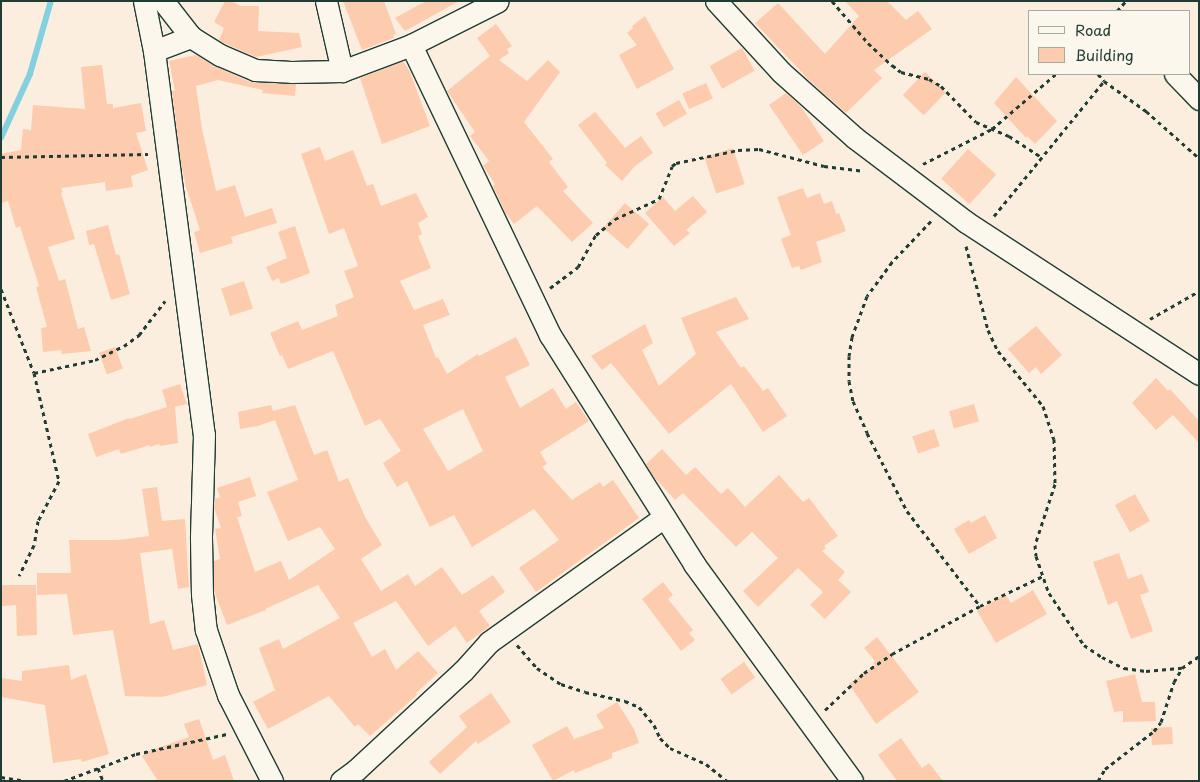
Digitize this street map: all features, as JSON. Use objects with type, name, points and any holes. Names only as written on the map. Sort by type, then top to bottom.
[{"type":"street","points":[[144,1],[154,51],[204,435],[201,538],[202,594],[205,621],[228,695],[272,781]]},
{"type":"street","points":[[163,1],[191,37],[220,56],[255,70],[291,72],[342,71],[411,45],[498,1]]},
{"type":"street","points":[[326,1],[342,71]]},
{"type":"street","points":[[716,1],[781,72],[855,138],[974,227],[1199,374]]},
{"type":"street","points":[[154,51],[191,37]]},
{"type":"street","points":[[411,45],[550,335],[694,564],[852,781]]},
{"type":"street","points":[[1176,75],[1199,99]]},
{"type":"street","points":[[341,781],[356,770],[464,671],[489,642],[664,517]]},
{"type":"path","points":[[832,1],[868,43],[901,72],[929,79],[941,86],[976,122],[1010,136],[1041,157]]},
{"type":"path","points":[[905,176],[920,166],[992,129],[1055,75]]},
{"type":"path","points":[[1099,75],[1104,82],[1146,111],[1199,158]]},
{"type":"path","points":[[1104,82],[1041,157],[974,227],[966,254],[988,330],[998,351],[1043,406],[1054,439],[1055,484],[1035,545],[1036,556],[1049,593],[1084,645],[1102,657],[1124,668],[1146,670],[1182,668]]},
{"type":"path","points":[[532,298],[565,278],[578,267],[587,248],[596,236],[615,219],[659,199],[672,166],[676,163],[738,150],[759,149],[824,166],[869,172]]},
{"type":"path","points":[[1,156],[167,154]]},
{"type":"path","points":[[945,206],[892,262],[868,296],[852,337],[849,356],[849,380],[853,400],[863,425],[907,511],[980,606]]},
{"type":"path","points":[[34,372],[95,360],[124,346],[139,336],[183,278]]},
{"type":"path","points":[[1,289],[34,372],[59,481],[38,521],[34,546],[19,576]]},
{"type":"path","points":[[1118,322],[1148,320],[1158,316],[1190,294],[1199,291]]},
{"type":"path","points":[[810,724],[864,673],[892,654],[980,606],[1043,576]]},
{"type":"path","points":[[505,631],[537,668],[561,684],[586,692],[625,700],[639,707],[654,725],[660,738],[670,748],[706,764],[727,781]]},
{"type":"path","points":[[1098,781],[1105,769],[1154,731],[1161,722],[1174,682],[1182,668],[1199,656]]},
{"type":"path","points":[[64,781],[136,754],[246,730]]},
{"type":"path","points":[[98,768],[103,781]]},
{"type":"path","points":[[1,777],[24,781]]},
{"type":"building","points":[[225,1],[232,1],[240,6],[259,6],[258,31],[299,33],[302,47],[256,57],[219,40],[224,28],[214,22]]},
{"type":"building","points":[[343,1],[384,1],[396,34],[393,35],[394,38],[362,50]]},
{"type":"building","points":[[426,1],[459,1],[405,31],[395,18]]},
{"type":"building","points":[[845,1],[887,1],[906,20],[918,11],[932,29],[874,70],[882,78],[846,113],[811,82],[755,23],[778,3],[825,54],[859,16]]},
{"type":"building","points":[[645,16],[674,69],[637,89],[619,55],[637,45],[627,33],[633,28],[632,26]]},
{"type":"building","points":[[496,24],[512,46],[507,49],[509,53],[499,60],[527,81],[548,60],[560,72],[524,122],[553,159],[549,162],[568,187],[563,191],[593,223],[572,242],[537,206],[514,224],[505,212],[493,186],[495,184],[483,166],[489,161],[470,136],[475,132],[447,91],[490,56],[477,38]]},
{"type":"building","points":[[742,48],[755,71],[722,89],[710,66]]},
{"type":"building","points":[[196,55],[214,66],[209,67],[217,67],[250,82],[296,84],[295,96],[262,93],[263,90],[218,80],[196,86],[202,129],[216,191],[235,185],[245,217],[272,208],[277,223],[231,237],[233,243],[200,253],[194,232],[200,230],[186,187],[181,164],[172,91],[175,91],[169,61]]},
{"type":"building","points":[[403,61],[410,72],[430,126],[382,144],[360,78]]},
{"type":"building","points":[[102,65],[107,104],[113,104],[113,108],[141,103],[146,131],[136,133],[148,170],[131,176],[133,187],[106,191],[105,182],[61,188],[75,239],[48,247],[59,281],[65,279],[78,329],[84,327],[91,351],[62,354],[61,350],[43,352],[41,328],[47,327],[36,287],[39,286],[20,226],[16,228],[8,201],[1,203],[1,154],[21,150],[23,129],[31,130],[33,105],[85,109],[81,67]]},
{"type":"building","points":[[925,72],[946,92],[924,115],[903,95]]},
{"type":"building","points":[[1016,77],[1057,121],[1035,144],[1027,136],[1026,138],[994,103]]},
{"type":"building","points":[[706,83],[713,99],[689,109],[682,94]]},
{"type":"building","points":[[786,93],[802,108],[824,141],[803,155],[769,105]]},
{"type":"building","points":[[679,100],[687,114],[664,127],[656,114]]},
{"type":"building","points":[[595,112],[625,148],[641,136],[653,153],[635,166],[622,181],[605,165],[607,163],[578,125]]},
{"type":"building","points":[[320,147],[325,161],[353,150],[367,186],[373,184],[381,206],[416,193],[428,217],[418,223],[422,234],[418,236],[431,268],[400,281],[414,310],[443,299],[450,315],[423,325],[436,358],[438,357],[447,374],[478,354],[479,356],[516,337],[530,365],[505,377],[520,408],[553,388],[566,409],[576,402],[589,421],[540,452],[547,464],[542,467],[572,500],[600,482],[603,487],[613,480],[639,518],[536,592],[519,568],[559,540],[534,509],[472,547],[454,515],[430,527],[407,481],[397,487],[383,463],[401,451],[380,419],[365,426],[333,351],[288,369],[282,355],[280,356],[270,333],[298,321],[302,330],[338,316],[335,305],[354,297],[344,271],[358,266],[344,228],[329,234],[301,154]],"holes":[[[463,409],[483,451],[448,471],[423,429]]]},
{"type":"building","points":[[733,148],[745,184],[716,193],[704,157]]},
{"type":"building","points":[[968,149],[996,174],[969,204],[941,179]]},
{"type":"building","points":[[803,188],[807,198],[820,193],[824,204],[832,201],[836,214],[839,213],[846,231],[816,242],[822,262],[801,270],[799,266],[792,268],[781,239],[791,235],[777,197]]},
{"type":"building","points":[[693,196],[707,212],[686,230],[690,233],[674,246],[645,213],[663,197],[675,211]]},
{"type":"building","points":[[625,203],[649,224],[628,249],[603,228]]},
{"type":"building","points":[[108,225],[116,255],[119,254],[130,294],[111,300],[94,244],[89,245],[86,231]]},
{"type":"building","points":[[295,226],[310,273],[281,284],[279,278],[272,281],[266,267],[287,258],[278,232]]},
{"type":"building","points":[[244,281],[253,309],[230,316],[221,288]]},
{"type":"building","points":[[736,297],[749,319],[716,332],[741,368],[744,366],[763,391],[768,388],[787,416],[763,432],[731,384],[669,434],[611,363],[602,370],[591,356],[645,324],[653,343],[642,350],[659,386],[696,354],[681,318]]},
{"type":"building","points":[[1036,326],[1062,355],[1041,374],[1036,367],[1029,373],[1008,349]]},
{"type":"building","points":[[115,347],[123,369],[107,374],[99,353]]},
{"type":"building","points":[[1156,378],[1168,391],[1170,389],[1199,421],[1199,443],[1173,415],[1156,430],[1132,403]]},
{"type":"building","points":[[180,384],[187,404],[175,407],[178,443],[160,446],[159,444],[150,447],[150,445],[121,454],[119,449],[96,457],[88,434],[129,418],[167,407],[162,390]]},
{"type":"building","points":[[974,404],[979,421],[954,428],[949,411]]},
{"type":"building","points":[[271,405],[273,411],[295,405],[314,455],[327,450],[339,482],[348,478],[365,517],[382,545],[361,559],[381,591],[408,574],[415,586],[442,567],[462,595],[493,575],[505,592],[479,611],[490,626],[467,643],[455,626],[428,646],[396,601],[353,623],[372,657],[385,649],[396,670],[418,651],[438,673],[416,693],[417,695],[370,736],[358,724],[355,727],[329,696],[268,729],[253,702],[275,690],[259,648],[279,639],[283,649],[340,618],[318,585],[266,610],[227,625],[214,591],[214,561],[220,559],[215,529],[221,528],[214,508],[215,499],[220,497],[217,488],[250,477],[256,496],[238,502],[242,516],[237,517],[255,572],[281,561],[289,580],[335,549],[320,527],[288,541],[267,492],[298,480],[275,420],[258,426],[240,429],[238,412]]},
{"type":"building","points":[[934,429],[940,446],[918,454],[912,436]]},
{"type":"building","points":[[662,449],[686,475],[695,467],[721,494],[728,488],[745,507],[779,475],[803,502],[809,498],[838,536],[824,546],[826,548],[822,551],[845,572],[838,580],[851,592],[825,619],[810,605],[823,592],[798,568],[758,607],[743,591],[778,558],[752,532],[736,547],[683,493],[675,500],[653,476],[646,464]]},
{"type":"building","points":[[157,487],[162,521],[185,519],[189,587],[178,589],[172,549],[140,553],[150,624],[164,620],[173,650],[198,644],[207,685],[162,697],[125,696],[113,630],[73,635],[67,594],[37,595],[37,573],[71,573],[69,540],[118,540],[149,536],[142,489]]},
{"type":"building","points":[[1135,494],[1150,521],[1130,532],[1115,505]]},
{"type":"building","points":[[985,515],[997,538],[969,554],[954,529],[969,520],[971,523]]},
{"type":"building","points":[[1119,553],[1128,579],[1142,574],[1149,592],[1140,595],[1153,631],[1131,639],[1117,601],[1108,605],[1093,562]]},
{"type":"building","points":[[663,582],[673,595],[668,599],[693,630],[689,633],[695,640],[681,651],[642,599]]},
{"type":"building","points":[[1,585],[36,585],[37,635],[17,636],[16,605],[2,606]]},
{"type":"building","points":[[1033,590],[1047,614],[996,643],[977,611],[1005,594],[1011,603]]},
{"type":"building","points":[[877,637],[919,692],[876,724],[849,684],[875,665],[873,663],[875,661],[864,648]]},
{"type":"building","points":[[744,662],[755,677],[732,694],[721,679]]},
{"type":"building","points":[[69,665],[71,680],[86,674],[109,754],[82,762],[81,759],[53,763],[45,705],[1,697],[1,678],[22,681],[22,671]]},
{"type":"building","points":[[1135,674],[1142,702],[1155,702],[1156,721],[1123,722],[1123,711],[1114,712],[1106,681]]},
{"type":"building","points":[[491,693],[511,722],[478,744],[476,741],[440,774],[429,762],[467,727],[459,716]]},
{"type":"building","points":[[617,702],[634,729],[639,743],[612,753],[612,758],[575,773],[574,770],[553,781],[532,745],[567,726],[574,739],[604,728],[596,715]]},
{"type":"building","points":[[199,719],[213,760],[225,755],[234,781],[158,781],[142,756],[149,751],[189,737],[184,724]]},
{"type":"building","points":[[1172,727],[1173,744],[1152,745],[1151,728]]},
{"type":"building","points":[[901,738],[922,768],[929,763],[943,781],[897,781],[878,755]]},
{"type":"waterway","points":[[1,138],[30,74],[51,1]]}]
